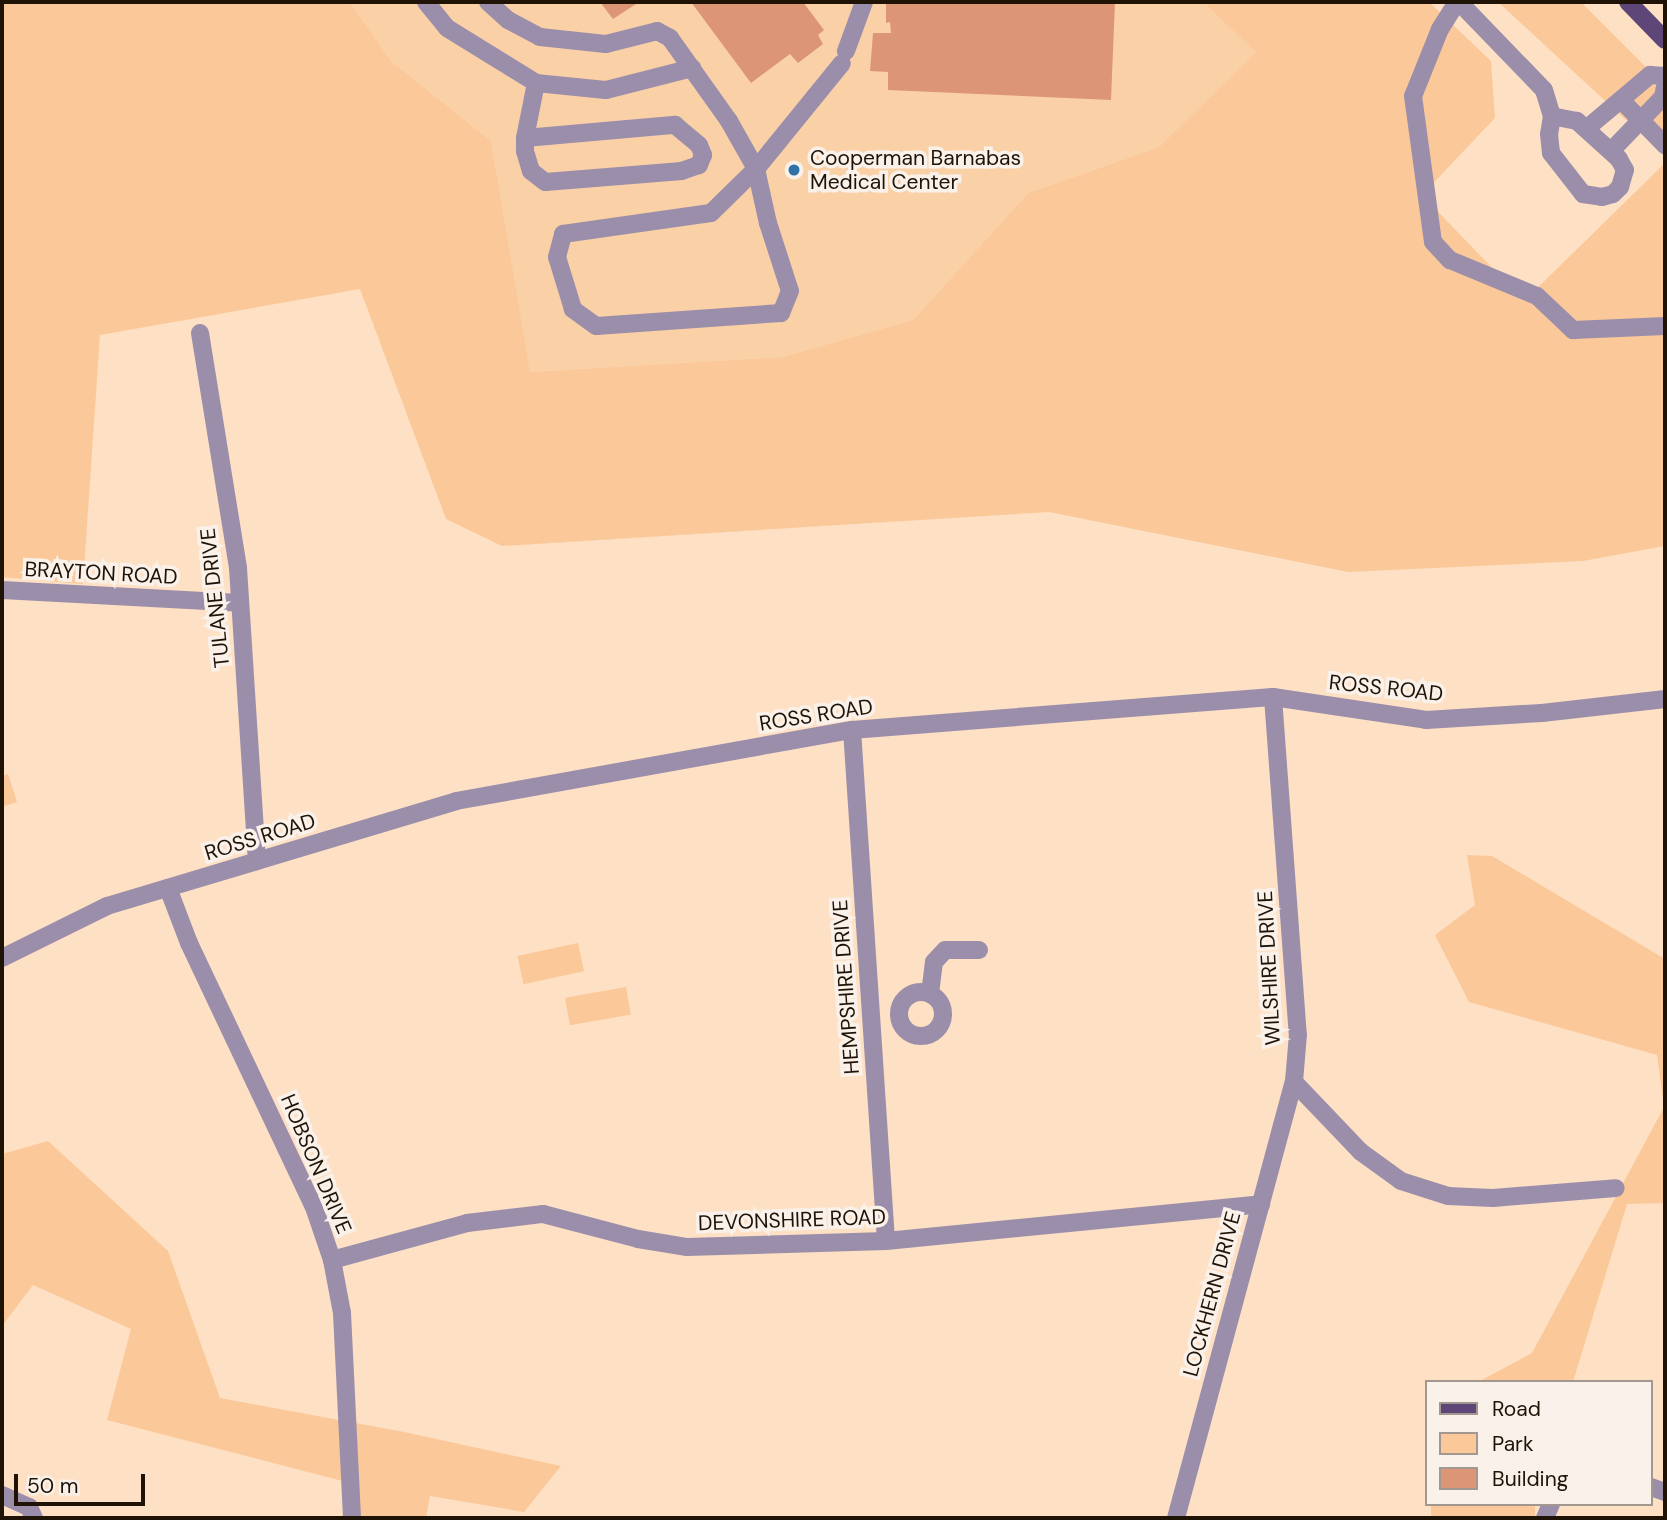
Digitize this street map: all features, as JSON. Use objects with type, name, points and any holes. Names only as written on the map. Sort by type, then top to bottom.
[{"type":"main road","points":[[1628,2],[1665,40]]},
{"type":"street","points":[[426,2],[447,28],[536,83],[606,90],[692,68]]},
{"type":"street","points":[[488,2],[508,20],[540,37],[606,44],[657,31],[670,38],[729,121],[756,169],[768,223],[790,291],[781,313],[596,326],[573,309],[557,257],[563,234],[711,213],[756,169],[844,57],[864,2]]},
{"type":"street","points":[[1552,116],[1577,121],[1611,151],[1625,170],[1620,187],[1612,194],[1602,197],[1583,194],[1551,153],[1549,134],[1552,116],[1544,90],[1458,2],[1440,29],[1413,96],[1433,242],[1450,260],[1538,296],[1573,330],[1665,326]]},
{"type":"street","points":[[1587,129],[1650,75],[1665,76]]},
{"type":"street","points":[[526,138],[674,125],[699,145],[703,155],[699,165],[682,171],[545,182],[531,171],[525,151],[526,138],[536,83]]},
{"type":"street","points":[[1611,151],[1663,97],[1665,87]]},
{"type":"street","points":[[1622,101],[1665,145]]},
{"type":"street","name":"TULANE DRIVE","points":[[200,333],[238,568],[257,861]]},
{"type":"street","name":"BRAYTON ROAD","points":[[2,590],[240,603]]},
{"type":"street","name":"ROSS ROAD","points":[[2,958],[107,906],[456,801],[852,730],[1273,697],[1426,720],[1542,713],[1665,699]]},
{"type":"street","name":"WILSHIRE DRIVE","points":[[1273,697],[1298,1034],[1294,1082]]},
{"type":"street","name":"HEMPSHIRE DRIVE","points":[[852,730],[886,1241]]},
{"type":"street","name":"HOBSON DRIVE","points":[[168,888],[189,943],[314,1207],[332,1260],[342,1313],[352,1518]]},
{"type":"street","points":[[930,994],[934,962],[945,950],[979,950]]},
{"type":"street","points":[[917,992],[930,994],[942,1009],[941,1023],[931,1033],[911,1033],[898,1018],[905,999],[917,992]]},
{"type":"street","points":[[871,1020],[898,1018]]},
{"type":"street","points":[[1294,1082],[1361,1152],[1401,1181],[1448,1196],[1482,1198],[1616,1188]]},
{"type":"street","name":"LOCKHERN DRIVE","points":[[1176,1518],[1294,1082]]},
{"type":"street","name":"DEVONSHIRE ROAD","points":[[332,1260],[467,1223],[543,1214],[638,1239],[687,1247],[886,1241],[1261,1204]]},
{"type":"street","points":[[2,1494],[29,1507],[34,1518]]},
{"type":"shaded area","name":"Cooperman Barnabas Medical Center","points":[[350,2],[1203,2],[1257,51],[1159,147],[1028,193],[913,320],[782,357],[529,372],[491,141],[391,61]]},
{"type":"green space","points":[[2,2],[350,2],[391,61],[491,141],[530,372],[782,357],[913,320],[1028,193],[1159,147],[1256,52],[1203,2],[1429,2],[1491,61],[1495,118],[1422,195],[1524,301],[1665,163],[1665,546],[1583,561],[1348,572],[1049,512],[502,546],[446,519],[360,289],[100,335],[83,584],[2,577]]},
{"type":"green space","points":[[1498,2],[1581,2],[1665,86],[1665,156]]},
{"type":"green space","points":[[8,774],[17,802],[2,807],[2,776]]},
{"type":"green space","points":[[1467,855],[1492,856],[1665,959],[1665,1203],[1627,1204],[1574,1380],[1482,1380],[1532,1353],[1664,1107],[1657,1055],[1469,1002],[1435,935],[1475,905]]},
{"type":"green space","points":[[578,943],[584,971],[523,984],[517,956]]},
{"type":"green space","points":[[626,987],[631,1015],[570,1025],[565,998]]},
{"type":"green space","points":[[48,1141],[168,1251],[220,1398],[404,1432],[561,1466],[524,1512],[430,1496],[426,1518],[355,1518],[354,1484],[107,1420],[131,1329],[33,1285],[2,1326],[2,1154]]},
{"type":"green space","points":[[1431,1506],[1535,1506],[1535,1518],[1431,1518]]},
{"type":"building","points":[[600,2],[639,2],[613,19]]},
{"type":"building","points":[[691,2],[803,2],[824,30],[818,35],[823,44],[798,63],[790,54],[751,83]]},
{"type":"building","points":[[886,2],[1115,2],[1111,100],[888,90],[888,72],[870,71],[873,33],[891,33],[890,22],[886,23]]},
{"type":"place","name":"Cooperman Barnabas Medical Center","points":[[794,170]]}]
